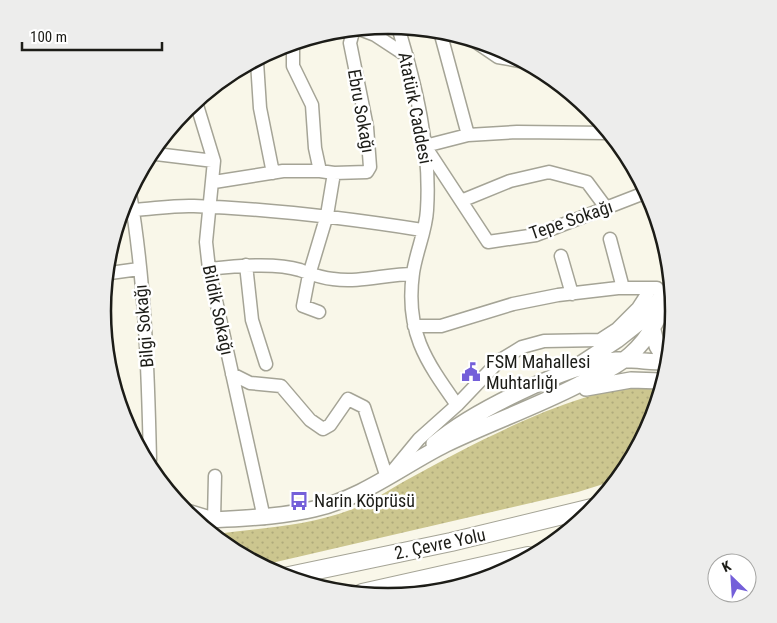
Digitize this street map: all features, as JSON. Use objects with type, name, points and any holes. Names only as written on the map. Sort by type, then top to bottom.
[{"type":"highway","points":[[558,517],[589,504]]},
{"type":"highway","name":"2. Çevre Yolu","points":[[297,574],[451,542],[582,511]]},
{"type":"highway","points":[[284,569],[451,542]]},
{"type":"highway","name":"2. Çevre Yolu","points":[[380,589],[515,559]]},
{"type":"main road","points":[[416,460],[447,433],[484,410],[558,377],[590,359],[640,321],[666,292]]},
{"type":"main road","points":[[206,521],[264,518],[314,510],[339,502],[387,478],[447,444],[560,394],[618,362],[653,330],[666,298]]},
{"type":"main road","points":[[653,330],[657,346],[663,356]]},
{"type":"main road","points":[[617,340],[614,348],[618,362],[631,380]]},
{"type":"main road","points":[[558,377],[618,362],[662,361]]},
{"type":"main road","points":[[560,394],[606,383],[631,380],[657,381]]},
{"type":"main road","points":[[201,516],[214,520]]},
{"type":"street","points":[[372,34],[407,56]]},
{"type":"street","name":"Atatürk Caddesi","points":[[400,34],[407,56],[426,146],[427,212],[413,274],[414,326],[428,365],[457,405]]},
{"type":"street","name":"Ebru Sokağı","points":[[214,182],[273,173],[366,172],[370,167],[367,126],[350,43],[352,36]]},
{"type":"street","points":[[442,39],[468,135]]},
{"type":"street","points":[[293,50],[293,66],[312,105],[315,148],[320,171]]},
{"type":"street","points":[[257,67],[260,108],[273,173]]},
{"type":"street","name":"Bildik Sokağı","points":[[198,109],[214,161],[214,182],[209,208],[206,242],[209,269],[264,518]]},
{"type":"street","points":[[426,146],[468,135],[517,132],[601,133]]},
{"type":"street","name":"Tepe Sokağı","points":[[426,146],[488,242],[536,235],[608,209],[641,195]]},
{"type":"street","points":[[160,154],[214,161]]},
{"type":"street","points":[[461,201],[510,181],[549,172],[587,182],[608,209]]},
{"type":"street","points":[[319,312],[303,306],[309,275],[327,215],[334,173]]},
{"type":"street","name":"Bilgi Sokağı","points":[[132,205],[148,379],[150,453]]},
{"type":"street","points":[[133,210],[193,206],[209,208],[238,206],[327,215],[422,230]]},
{"type":"street","points":[[610,239],[623,288]]},
{"type":"street","points":[[561,256],[572,294]]},
{"type":"street","points":[[209,269],[246,265],[300,270],[309,275],[334,280],[413,274]]},
{"type":"street","points":[[246,265],[252,320],[266,364]]},
{"type":"street","points":[[113,273],[139,269]]},
{"type":"street","points":[[414,326],[440,326],[513,304],[572,294],[623,288],[665,288]]},
{"type":"street","points":[[387,478],[419,439],[457,405],[499,361],[522,348],[544,341],[600,340],[617,329],[638,308],[651,288]]},
{"type":"street","points":[[232,374],[250,383],[282,386],[310,420],[323,429],[330,425],[348,399],[364,407],[387,478]]},
{"type":"street","points":[[214,520],[215,476]]},
{"type":"shaded area","points":[[656,386],[638,434],[608,483],[578,492],[271,563],[221,533],[318,520],[350,510],[468,447],[534,416],[601,393],[632,387]]},
{"type":"place","name":"FSM Mahallesi Muhtarlığı","points":[[471,372]]},
{"type":"place","name":"Narin Köprüsü","points":[[299,501]]}]
